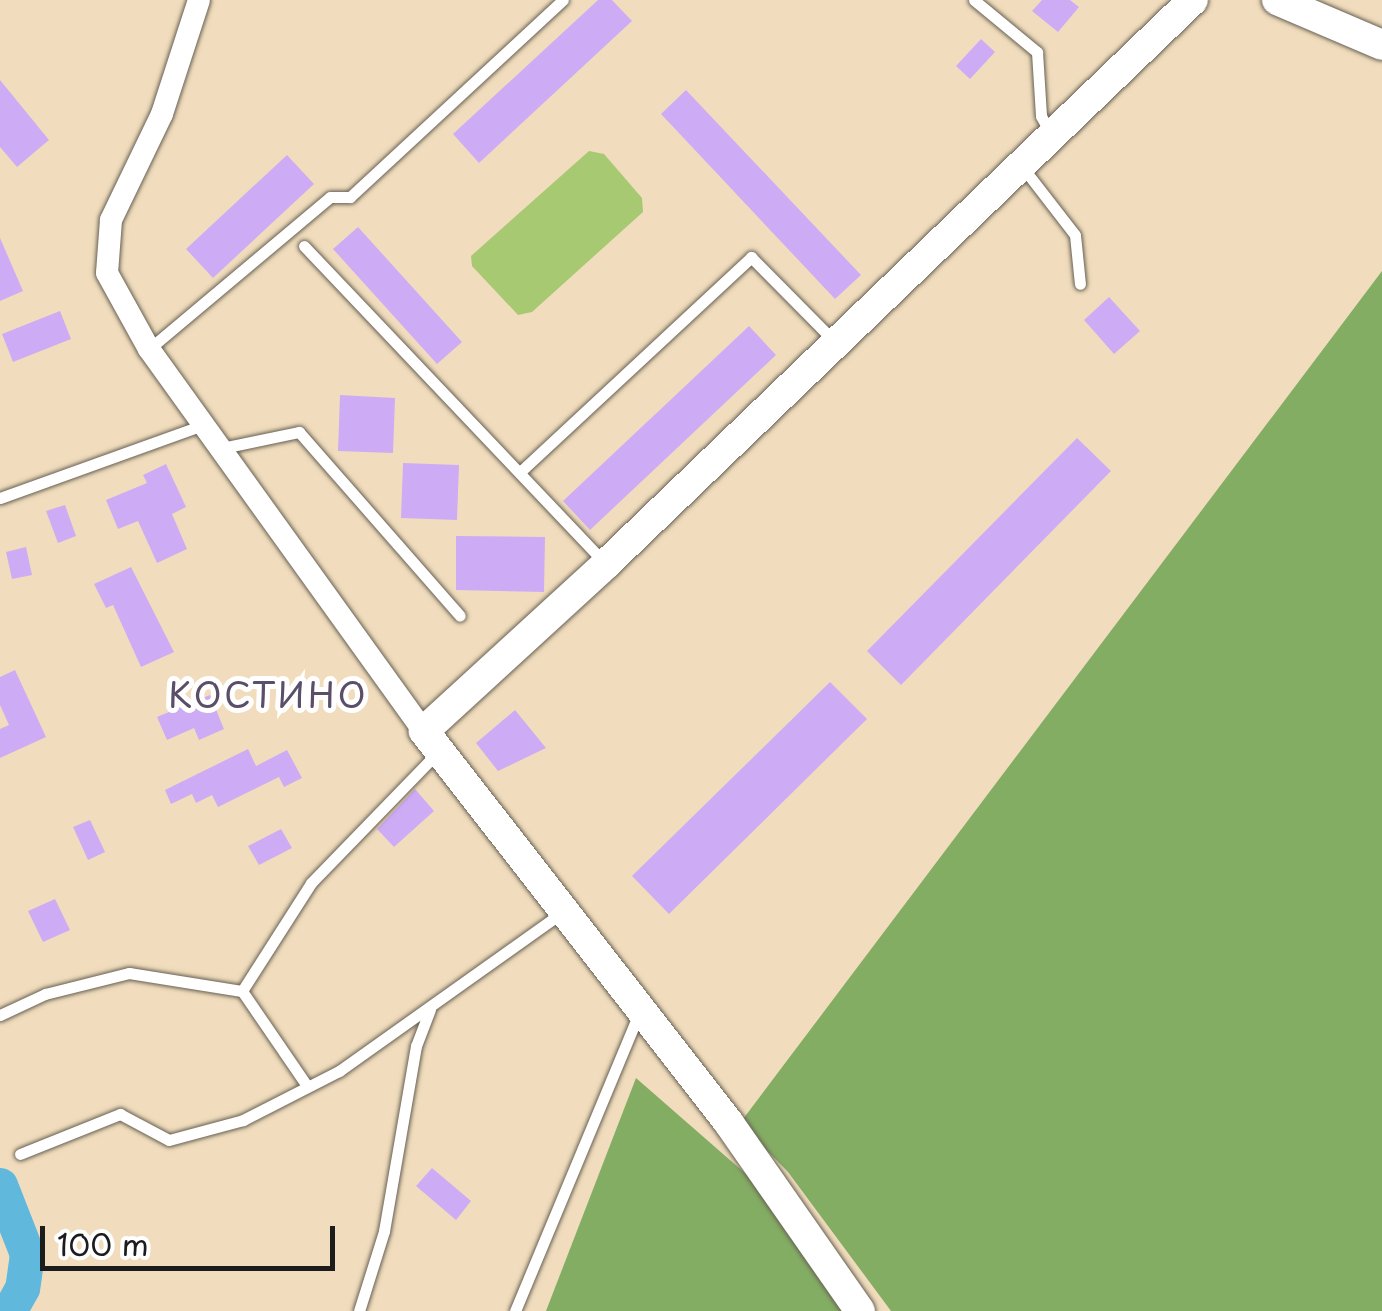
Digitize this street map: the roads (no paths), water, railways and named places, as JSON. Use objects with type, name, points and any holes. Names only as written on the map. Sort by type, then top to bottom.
[{"type":"street","points":[[199,0],[162,114],[111,220],[107,273],[149,349],[431,741],[561,913],[729,1123],[860,1311]]},
{"type":"street","points":[[431,741],[834,341],[1193,0]]},
{"type":"street","points":[[1277,0],[1382,46]]},
{"type":"lane","points":[[149,349],[330,197],[350,197],[563,0]]},
{"type":"lane","points":[[974,0],[1037,52],[1041,116],[1052,135]]},
{"type":"lane","points":[[1021,165],[1074,235],[1080,284]]},
{"type":"lane","points":[[304,246],[606,564]]},
{"type":"lane","points":[[520,472],[752,256],[834,341]]},
{"type":"lane","points":[[0,498],[203,425]]},
{"type":"lane","points":[[222,448],[298,432],[460,616]]},
{"type":"lane","points":[[242,991],[311,883],[431,741]]},
{"type":"lane","points":[[20,1154],[120,1114],[169,1140],[243,1120],[307,1086],[430,1010],[561,913]]},
{"type":"lane","points":[[0,1015],[45,994],[129,974],[242,991],[307,1086]]},
{"type":"lane","points":[[359,1311],[384,1231],[416,1046],[430,1010]]},
{"type":"lane","points":[[515,1311],[640,1011]]},
{"type":"waterway","points":[[0,1185],[27,1254],[22,1288],[9,1311]]},
{"type":"district","name":"КОСТИНО","points":[[268,694]]}]
